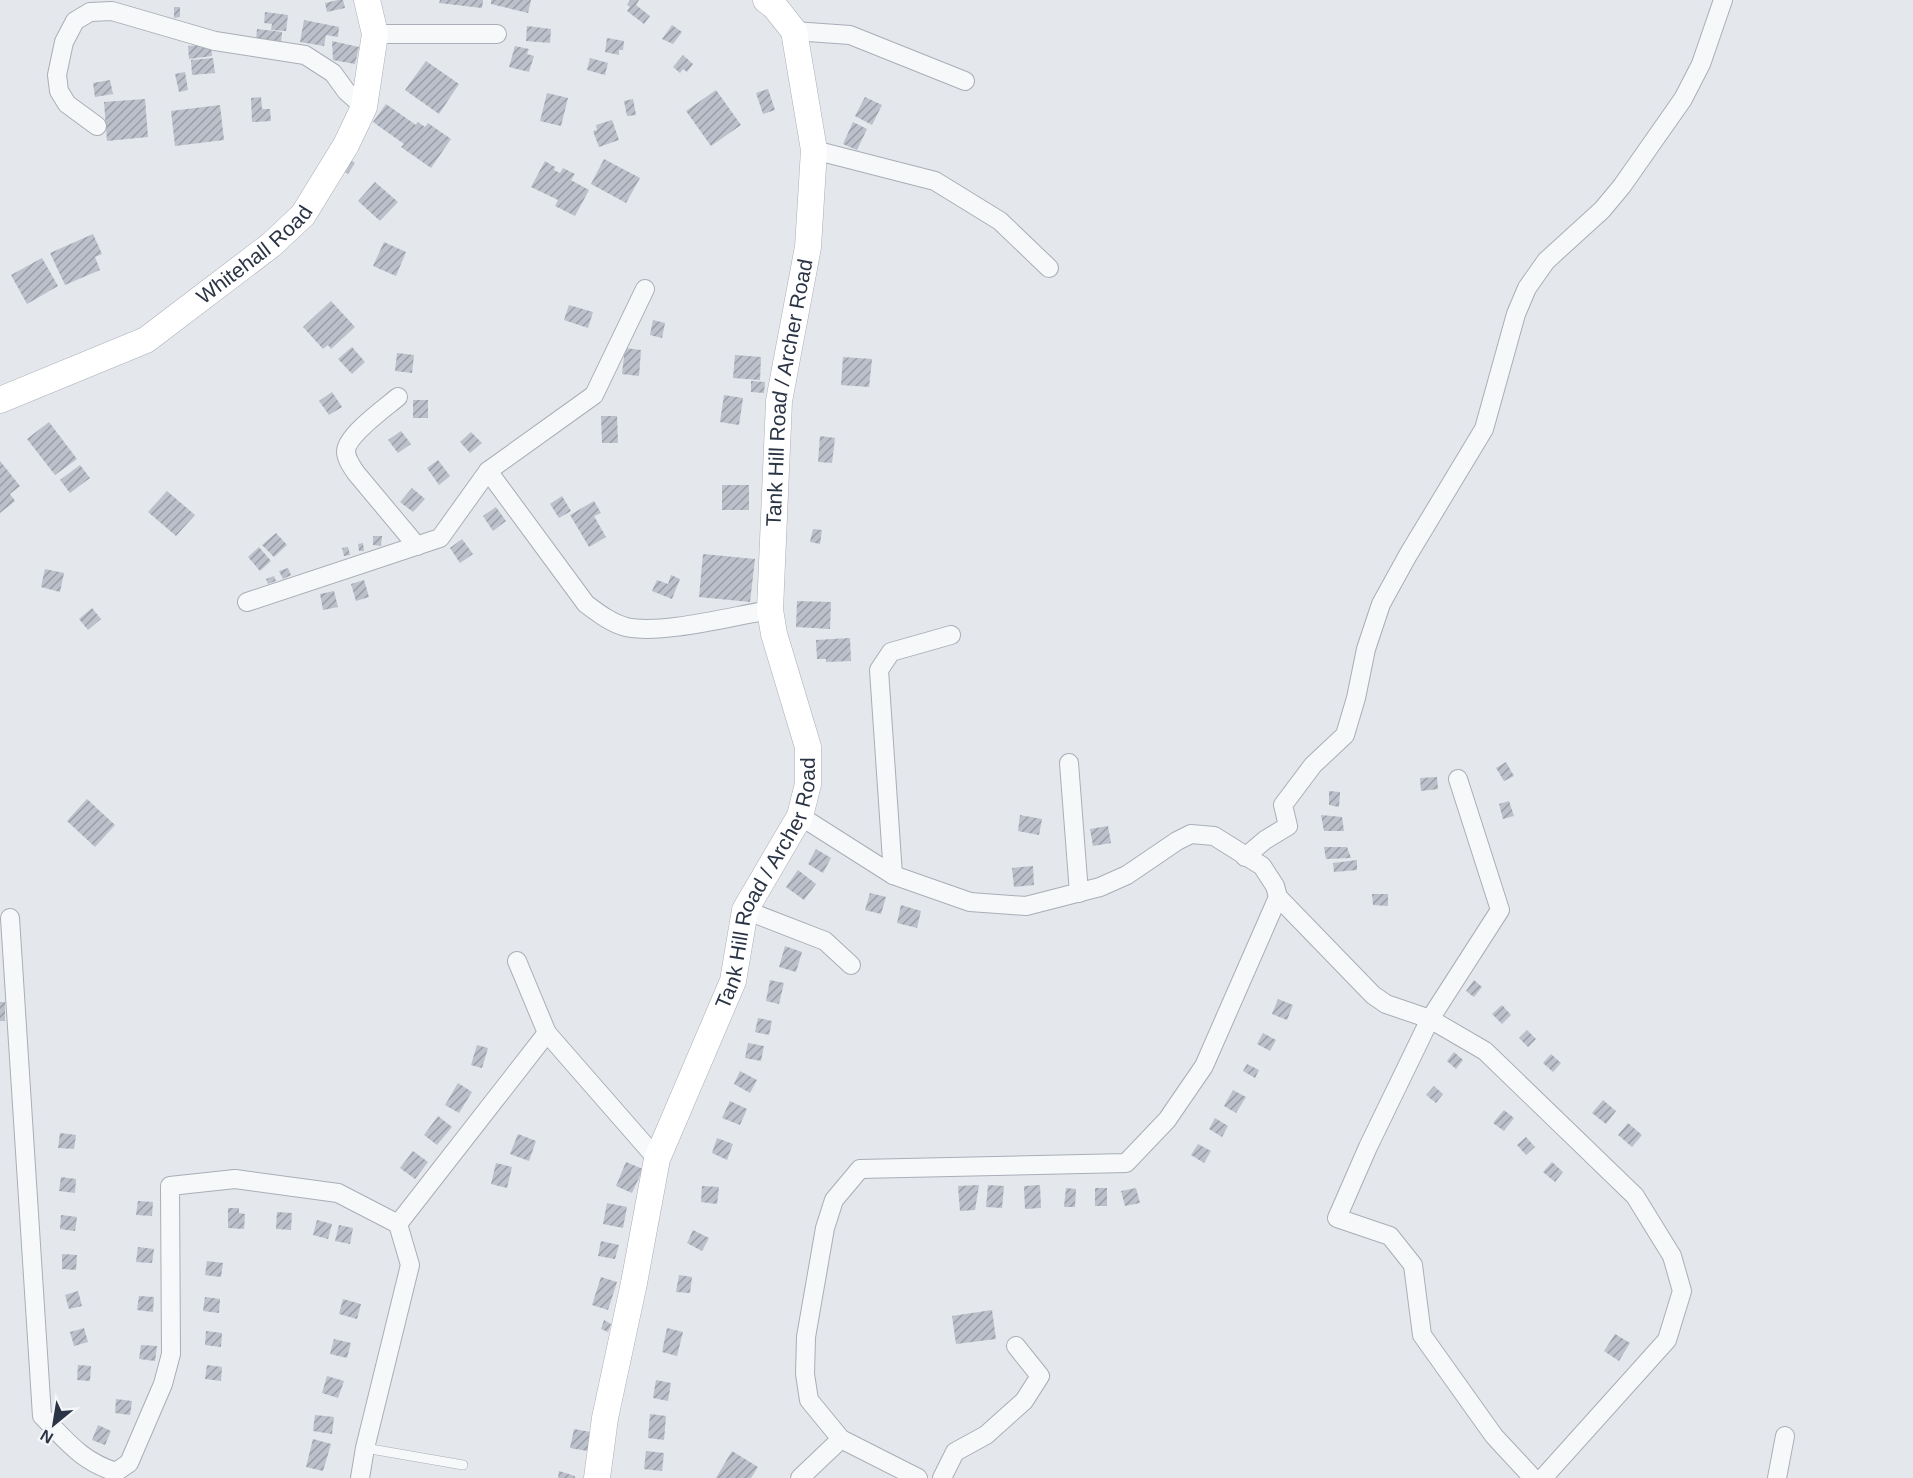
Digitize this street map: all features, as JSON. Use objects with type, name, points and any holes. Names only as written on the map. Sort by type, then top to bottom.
[{"type":"street","name":"Whitehall Road","points":[[0,400],[146,340],[272,245],[303,215],[346,145],[364,107],[375,34],[367,0]]},
{"type":"street","name":"Tank Hill Road / Archer Road","points":[[597,1478],[605,1418],[657,1160],[733,981],[745,910],[800,816],[808,784],[808,747],[774,634],[770,610],[779,401],[808,247],[814,150],[794,31],[775,7],[766,0]]},
{"type":"street","points":[[1245,856],[1288,826],[1283,805],[1313,765],[1345,735],[1356,698],[1366,649],[1381,604],[1484,429],[1516,314],[1527,288],[1546,261],[1602,210],[1683,99],[1701,64],[1723,0]]},
{"type":"street","points":[[97,126],[67,104],[59,91],[57,75],[64,42],[75,21],[90,12],[112,11],[214,41],[305,55],[333,73],[346,91],[364,107]]},
{"type":"street","points":[[794,31],[850,35],[965,81]]},
{"type":"street","points":[[375,34],[497,34]]},
{"type":"street","points":[[814,150],[935,181],[1000,221],[1049,268]]},
{"type":"street","points":[[247,602],[440,538],[488,471],[594,395],[645,289]]},
{"type":"street","points":[[398,396],[351,438],[346,452],[356,472],[417,546]]},
{"type":"street","points":[[488,471],[586,604],[602,616],[626,627],[662,628],[770,610]]},
{"type":"street","points":[[893,875],[879,670],[891,652],[951,635]]},
{"type":"street","points":[[1069,763],[1079,893]]},
{"type":"street","points":[[1458,779],[1500,910],[1430,1019],[1368,1147],[1337,1218],[1390,1236],[1413,1265],[1422,1335],[1494,1436],[1533,1478]]},
{"type":"street","points":[[800,816],[893,875],[970,902],[1026,906],[1100,887],[1127,875],[1191,834],[1214,836],[1262,866],[1275,886],[1278,897],[1373,995],[1386,1004],[1430,1019],[1485,1051],[1635,1196],[1672,1256],[1682,1291],[1667,1340],[1543,1478]]},
{"type":"street","points":[[918,1478],[841,1439],[809,1400],[805,1374],[808,1326],[825,1228],[834,1200],[860,1169],[1126,1163],[1167,1120],[1204,1066],[1278,897]]},
{"type":"street","points":[[745,910],[825,941],[851,965]]},
{"type":"street","points":[[10,918],[42,1416],[77,1452],[96,1466],[116,1472],[129,1463],[163,1384],[171,1354],[170,1186],[235,1179],[338,1194],[398,1224],[410,1265],[365,1448],[360,1478]]},
{"type":"street","points":[[518,961],[547,1033],[657,1160]]},
{"type":"street","points":[[398,1224],[547,1033]]},
{"type":"street","points":[[942,1478],[955,1452],[986,1435],[1024,1401],[1040,1376],[1016,1346]]},
{"type":"street","points":[[1776,1478],[1785,1436]]},
{"type":"street","points":[[800,1478],[841,1439]]},
{"type":"lane","points":[[365,1448],[463,1465]]},
{"type":"building","points":[[343,0],[345,8],[327,12],[325,3]]},
{"type":"building","points":[[440,0],[483,0],[482,8],[439,3]]},
{"type":"building","points":[[491,0],[531,0],[528,13],[491,4]]},
{"type":"building","points":[[630,0],[639,0],[636,5],[650,16],[644,24],[627,11],[630,7],[627,5]]},
{"type":"building","points":[[174,7],[180,7],[180,17],[174,18]]},
{"type":"building","points":[[265,12],[288,15],[286,31],[271,30],[272,24],[264,23]]},
{"type":"building","points":[[304,20],[339,27],[338,37],[326,35],[324,46],[300,42]]},
{"type":"building","points":[[672,25],[682,32],[673,44],[662,39]]},
{"type":"building","points":[[527,26],[551,29],[550,43],[526,41]]},
{"type":"building","points":[[257,29],[282,32],[281,44],[256,41]]},
{"type":"building","points":[[607,38],[624,41],[623,50],[619,50],[619,55],[605,52]]},
{"type":"building","points":[[332,41],[359,47],[355,64],[333,60]]},
{"type":"building","points":[[211,44],[212,56],[189,59],[188,46]]},
{"type":"building","points":[[515,46],[529,49],[527,54],[534,56],[529,72],[509,67]]},
{"type":"building","points":[[683,55],[693,64],[687,72],[683,69],[680,73],[673,67]]},
{"type":"building","points":[[213,58],[215,73],[192,75],[191,60]]},
{"type":"building","points":[[590,58],[608,63],[605,75],[587,70]]},
{"type":"building","points":[[426,61],[459,84],[439,114],[405,90]]},
{"type":"building","points":[[185,72],[188,90],[179,92],[175,74]]},
{"type":"building","points":[[110,80],[113,94],[95,97],[93,83]]},
{"type":"building","points":[[768,89],[775,110],[763,114],[756,93]]},
{"type":"building","points":[[716,90],[741,125],[711,146],[686,111]]},
{"type":"building","points":[[547,93],[568,98],[561,126],[540,121]]},
{"type":"building","points":[[261,97],[262,109],[270,109],[271,121],[252,122],[251,98]]},
{"type":"building","points":[[865,97],[882,105],[872,125],[855,116]]},
{"type":"building","points":[[145,99],[148,137],[107,141],[104,102]]},
{"type":"building","points":[[633,99],[636,115],[627,116],[624,101]]},
{"type":"building","points":[[386,104],[416,125],[418,122],[425,127],[428,123],[451,139],[431,168],[401,147],[404,144],[373,122]]},
{"type":"building","points":[[220,105],[224,140],[175,146],[171,111]]},
{"type":"building","points":[[612,120],[619,140],[599,147],[593,131],[597,130],[596,125]]},
{"type":"building","points":[[853,122],[867,129],[857,150],[843,144]]},
{"type":"building","points":[[346,157],[355,163],[348,174],[339,169]]},
{"type":"building","points":[[604,159],[640,178],[626,203],[591,184]]},
{"type":"building","points":[[545,161],[560,173],[563,168],[575,174],[571,180],[589,190],[575,216],[555,206],[558,200],[531,187]]},
{"type":"building","points":[[375,182],[398,202],[380,221],[358,201]]},
{"type":"building","points":[[93,234],[102,254],[95,257],[100,270],[65,285],[50,253]]},
{"type":"building","points":[[384,242],[406,252],[396,276],[373,266]]},
{"type":"building","points":[[42,258],[58,286],[27,304],[11,275]]},
{"type":"building","points":[[331,301],[355,327],[331,349],[328,345],[323,349],[303,327]]},
{"type":"building","points":[[569,305],[593,312],[588,328],[564,320]]},
{"type":"building","points":[[653,320],[665,323],[662,338],[650,335]]},
{"type":"building","points":[[352,347],[365,362],[352,374],[338,359]]},
{"type":"building","points":[[625,348],[641,350],[639,376],[622,374]]},
{"type":"building","points":[[397,353],[414,355],[412,373],[395,371]]},
{"type":"building","points":[[735,355],[761,357],[760,380],[733,378]]},
{"type":"building","points":[[843,357],[872,359],[869,387],[841,385]]},
{"type":"building","points":[[751,381],[765,382],[764,393],[751,392]]},
{"type":"building","points":[[332,392],[342,407],[329,415],[319,401]]},
{"type":"building","points":[[724,395],[743,398],[739,425],[720,422]]},
{"type":"building","points":[[413,400],[428,400],[428,418],[413,418]]},
{"type":"building","points":[[601,416],[617,416],[618,443],[602,443]]},
{"type":"building","points":[[49,422],[77,459],[55,475],[27,439]]},
{"type":"building","points":[[401,431],[411,444],[398,453],[388,440]]},
{"type":"building","points":[[471,432],[482,443],[470,453],[460,442]]},
{"type":"building","points":[[820,436],[835,438],[832,463],[818,462]]},
{"type":"building","points":[[438,460],[450,476],[439,485],[427,468]]},
{"type":"building","points":[[0,461],[20,486],[10,494],[15,501],[0,513]]},
{"type":"building","points":[[80,465],[90,478],[70,493],[60,480]]},
{"type":"building","points":[[722,485],[749,485],[749,510],[722,510]]},
{"type":"building","points":[[412,488],[425,499],[413,512],[400,502]]},
{"type":"building","points":[[167,491],[195,515],[176,536],[148,512]]},
{"type":"building","points":[[562,496],[571,511],[559,518],[550,504]]},
{"type":"building","points":[[594,501],[601,513],[594,516],[606,537],[589,547],[570,515]]},
{"type":"building","points":[[496,507],[506,521],[493,531],[483,516]]},
{"type":"building","points":[[813,529],[822,530],[820,544],[810,542]]},
{"type":"building","points":[[276,533],[287,545],[274,557],[262,545]]},
{"type":"building","points":[[373,536],[382,536],[381,546],[373,545]]},
{"type":"building","points":[[462,539],[473,554],[460,563],[450,548]]},
{"type":"building","points":[[363,543],[364,551],[359,551],[358,544]]},
{"type":"building","points":[[259,547],[271,561],[260,571],[248,557]]},
{"type":"building","points":[[348,547],[350,555],[344,556],[342,548]]},
{"type":"building","points":[[703,554],[755,559],[750,602],[699,597]]},
{"type":"building","points":[[288,568],[291,575],[283,579],[279,571]]},
{"type":"building","points":[[45,569],[64,573],[60,592],[41,587]]},
{"type":"building","points":[[671,575],[680,579],[672,599],[652,591],[657,580],[668,584]]},
{"type":"building","points":[[274,576],[276,581],[268,584],[266,579]]},
{"type":"building","points":[[364,580],[369,597],[356,601],[351,584]]},
{"type":"building","points":[[334,591],[338,607],[323,610],[320,594]]},
{"type":"building","points":[[797,601],[831,602],[830,629],[796,627]]},
{"type":"building","points":[[92,608],[101,619],[88,630],[79,619]]},
{"type":"building","points":[[850,638],[851,661],[826,662],[826,659],[817,659],[816,640]]},
{"type":"building","points":[[1506,762],[1514,776],[1504,781],[1496,768]]},
{"type":"building","points":[[1437,777],[1438,789],[1421,791],[1420,778]]},
{"type":"building","points":[[1329,791],[1340,792],[1339,807],[1329,805]]},
{"type":"building","points":[[87,799],[115,825],[95,847],[67,821]]},
{"type":"building","points":[[1509,801],[1514,816],[1503,819],[1499,804]]},
{"type":"building","points":[[1020,815],[1042,819],[1039,835],[1018,831]]},
{"type":"building","points":[[1321,815],[1342,817],[1344,831],[1324,831]]},
{"type":"building","points":[[1108,826],[1111,843],[1093,846],[1090,829]]},
{"type":"building","points":[[1324,847],[1347,847],[1351,858],[1326,859]]},
{"type":"building","points":[[816,849],[831,858],[823,873],[808,864]]},
{"type":"building","points":[[1357,860],[1357,870],[1334,872],[1333,863]]},
{"type":"building","points":[[1033,866],[1034,885],[1014,887],[1012,868]]},
{"type":"building","points":[[798,870],[816,884],[804,900],[786,887]]},
{"type":"building","points":[[870,893],[886,897],[881,914],[865,910]]},
{"type":"building","points":[[1372,894],[1388,894],[1388,906],[1373,905]]},
{"type":"building","points":[[901,905],[921,911],[917,928],[897,923]]},
{"type":"building","points":[[785,946],[802,952],[796,972],[779,967]]},
{"type":"building","points":[[770,980],[784,983],[779,1004],[766,1001]]},
{"type":"building","points":[[1474,980],[1482,987],[1474,997],[1466,991]]},
{"type":"building","points":[[1278,999],[1293,1005],[1287,1020],[1272,1014]]},
{"type":"building","points":[[0,1002],[5,1002],[5,1021],[0,1021]]},
{"type":"building","points":[[1502,1005],[1511,1015],[1502,1024],[1492,1014]]},
{"type":"building","points":[[758,1018],[772,1021],[769,1035],[755,1032]]},
{"type":"building","points":[[1527,1030],[1536,1039],[1528,1047],[1519,1038]]},
{"type":"building","points":[[1263,1033],[1276,1040],[1270,1051],[1257,1044]]},
{"type":"building","points":[[748,1043],[764,1046],[761,1061],[745,1058]]},
{"type":"building","points":[[477,1045],[488,1048],[482,1068],[471,1065]]},
{"type":"building","points":[[1454,1052],[1463,1060],[1456,1069],[1447,1061]]},
{"type":"building","points":[[1551,1054],[1561,1063],[1553,1072],[1543,1063]]},
{"type":"building","points":[[1247,1064],[1259,1070],[1255,1078],[1243,1071]]},
{"type":"building","points":[[740,1071],[757,1080],[750,1093],[734,1084]]},
{"type":"building","points":[[458,1083],[472,1092],[459,1113],[445,1105]]},
{"type":"building","points":[[1434,1086],[1443,1094],[1436,1103],[1426,1095]]},
{"type":"building","points":[[1233,1090],[1246,1097],[1236,1113],[1224,1106]]},
{"type":"building","points":[[1603,1100],[1616,1111],[1606,1124],[1592,1113]]},
{"type":"building","points":[[730,1101],[747,1109],[740,1125],[722,1118]]},
{"type":"building","points":[[1504,1110],[1514,1118],[1504,1131],[1493,1123]]},
{"type":"building","points":[[438,1116],[452,1127],[437,1145],[424,1135]]},
{"type":"building","points":[[1215,1118],[1228,1126],[1222,1137],[1209,1129]]},
{"type":"building","points":[[1628,1123],[1642,1135],[1632,1147],[1618,1135]]},
{"type":"building","points":[[60,1133],[76,1135],[74,1149],[58,1148]]},
{"type":"building","points":[[518,1134],[536,1141],[529,1161],[510,1154]]},
{"type":"building","points":[[1526,1137],[1535,1147],[1526,1155],[1517,1145]]},
{"type":"building","points":[[717,1138],[733,1144],[727,1160],[712,1153]]},
{"type":"building","points":[[1198,1144],[1211,1151],[1204,1163],[1191,1155]]},
{"type":"building","points":[[413,1151],[428,1162],[415,1179],[400,1168]]},
{"type":"building","points":[[626,1162],[643,1169],[632,1193],[616,1186]]},
{"type":"building","points":[[1552,1162],[1563,1172],[1555,1182],[1543,1172]]},
{"type":"building","points":[[496,1163],[512,1167],[507,1188],[491,1184]]},
{"type":"building","points":[[61,1177],[76,1179],[75,1193],[59,1191]]},
{"type":"building","points":[[979,1185],[975,1210],[960,1211],[958,1186]]},
{"type":"building","points":[[988,1185],[1004,1186],[1002,1208],[986,1207]]},
{"type":"building","points":[[1040,1185],[1041,1208],[1025,1209],[1024,1186]]},
{"type":"building","points":[[702,1186],[719,1187],[717,1204],[701,1202]]},
{"type":"building","points":[[1066,1188],[1076,1189],[1075,1207],[1064,1207]]},
{"type":"building","points":[[1095,1188],[1107,1188],[1107,1206],[1095,1206]]},
{"type":"building","points":[[1136,1188],[1140,1203],[1125,1206],[1121,1191]]},
{"type":"building","points":[[138,1201],[153,1202],[152,1216],[136,1215]]},
{"type":"building","points":[[607,1203],[627,1207],[623,1228],[603,1224]]},
{"type":"building","points":[[228,1208],[239,1208],[239,1213],[245,1214],[244,1229],[228,1228]]},
{"type":"building","points":[[277,1212],[292,1213],[291,1230],[276,1229]]},
{"type":"building","points":[[61,1215],[77,1217],[75,1231],[60,1229]]},
{"type":"building","points":[[317,1220],[332,1224],[328,1239],[313,1235]]},
{"type":"building","points":[[339,1225],[353,1228],[350,1244],[335,1241]]},
{"type":"building","points":[[693,1230],[709,1238],[702,1251],[687,1243]]},
{"type":"building","points":[[601,1241],[619,1245],[615,1259],[598,1256]]},
{"type":"building","points":[[138,1247],[154,1249],[152,1263],[136,1262]]},
{"type":"building","points":[[62,1254],[77,1255],[76,1270],[62,1269]]},
{"type":"building","points":[[207,1261],[223,1263],[221,1277],[205,1275]]},
{"type":"building","points":[[679,1275],[692,1277],[690,1293],[676,1292]]},
{"type":"building","points":[[601,1277],[617,1282],[608,1310],[592,1305]]},
{"type":"building","points":[[78,1291],[82,1306],[69,1309],[65,1295]]},
{"type":"building","points":[[139,1296],[154,1297],[153,1312],[137,1310]]},
{"type":"building","points":[[205,1297],[220,1299],[219,1313],[203,1311]]},
{"type":"building","points":[[343,1299],[361,1304],[357,1319],[339,1314]]},
{"type":"building","points":[[992,1310],[996,1339],[956,1344],[952,1316]]},
{"type":"building","points":[[604,1320],[611,1324],[608,1332],[601,1329]]},
{"type":"building","points":[[84,1328],[88,1342],[74,1346],[70,1332]]},
{"type":"building","points":[[667,1328],[683,1332],[677,1356],[662,1352]]},
{"type":"building","points":[[206,1331],[222,1333],[221,1347],[205,1345]]},
{"type":"building","points":[[1615,1334],[1630,1343],[1619,1361],[1604,1351]]},
{"type":"building","points":[[334,1339],[351,1343],[347,1358],[330,1354]]},
{"type":"building","points":[[141,1345],[157,1346],[155,1361],[139,1359]]},
{"type":"building","points":[[78,1365],[91,1366],[90,1381],[77,1380]]},
{"type":"building","points":[[207,1365],[222,1367],[221,1381],[205,1379]]},
{"type":"building","points":[[327,1376],[344,1381],[338,1398],[322,1393]]},
{"type":"building","points":[[656,1380],[671,1383],[668,1401],[653,1398]]},
{"type":"building","points":[[116,1399],[132,1401],[130,1415],[115,1413]]},
{"type":"building","points":[[650,1414],[666,1416],[664,1440],[648,1438]]},
{"type":"building","points":[[315,1415],[334,1417],[332,1434],[313,1431]]},
{"type":"building","points":[[98,1425],[111,1431],[105,1445],[92,1440]]},
{"type":"building","points":[[574,1429],[596,1433],[593,1452],[570,1448]]},
{"type":"building","points":[[313,1439],[331,1444],[323,1471],[306,1467]]},
{"type":"building","points":[[646,1451],[664,1453],[662,1471],[644,1469]]},
{"type":"building","points":[[732,1451],[758,1467],[751,1478],[716,1478]]},
{"type":"building","points":[[559,1471],[575,1476],[575,1478],[558,1478]]}]
